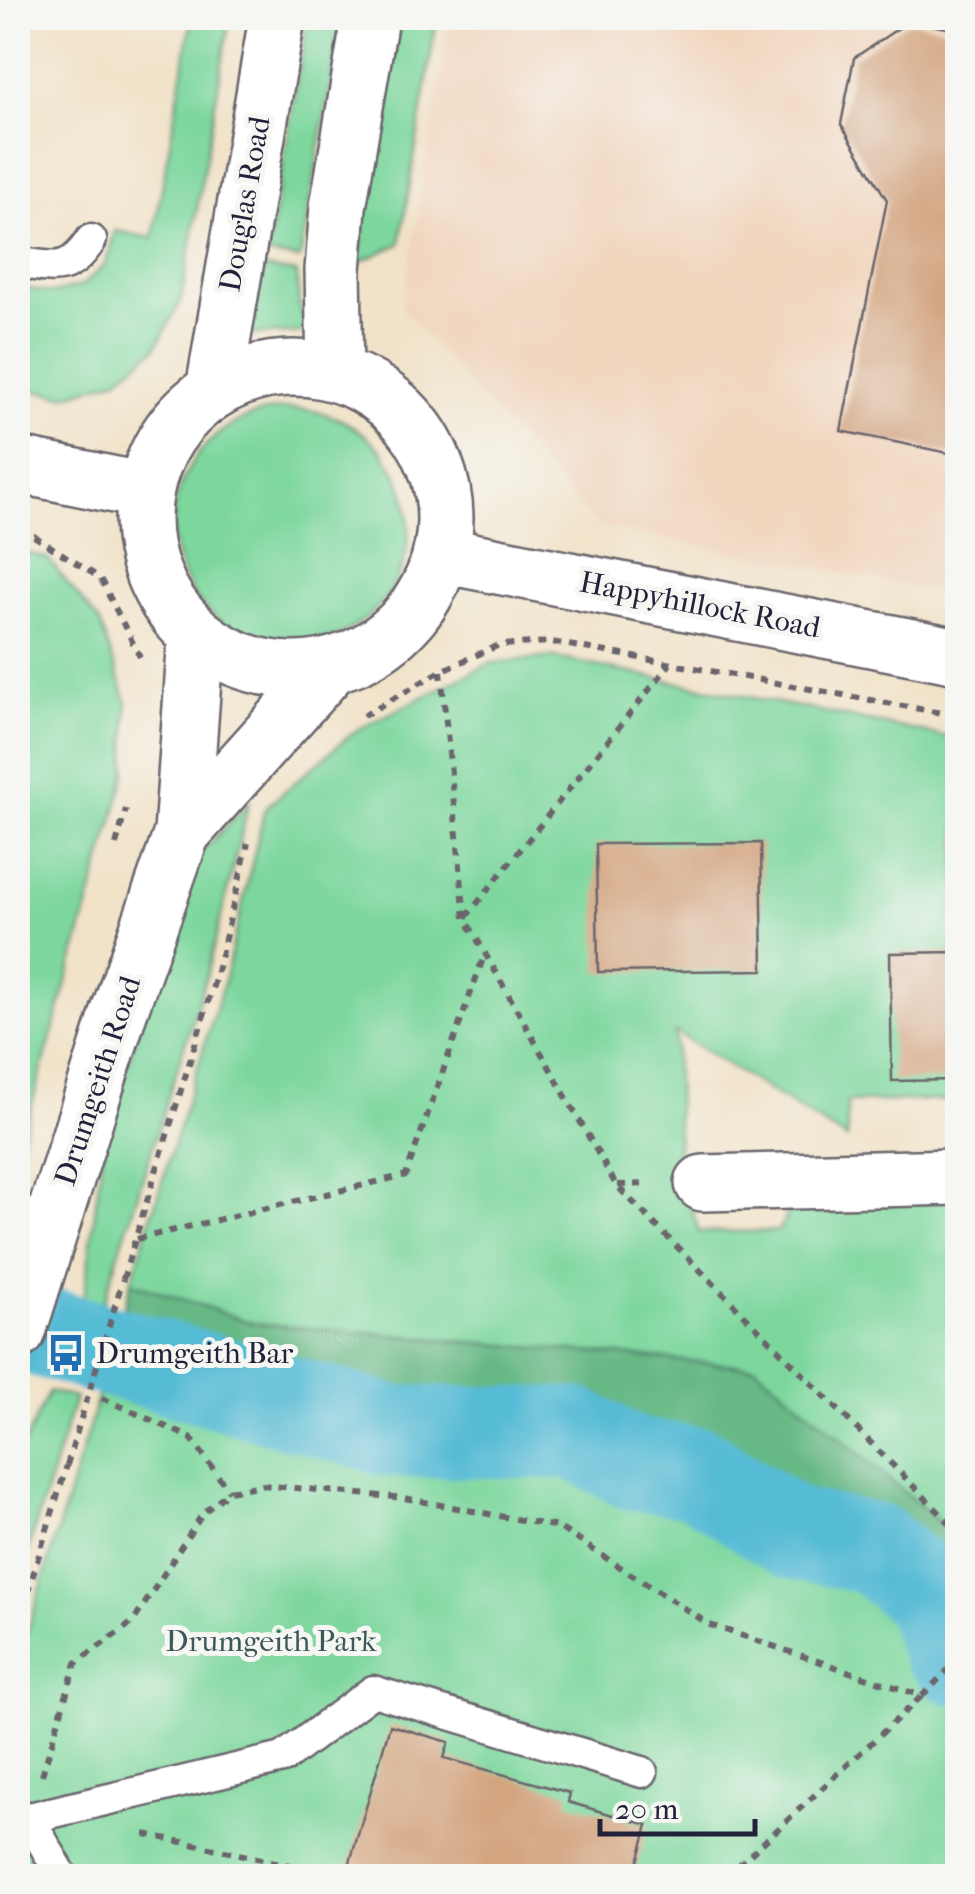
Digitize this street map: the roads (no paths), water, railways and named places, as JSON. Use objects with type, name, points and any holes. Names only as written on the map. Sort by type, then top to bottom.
[{"type":"main road","name":"Douglas Road","points":[[214,390],[277,18]]},
{"type":"main road","points":[[335,373],[333,270],[338,207],[370,18]]},
{"type":"main road","points":[[294,367],[335,373],[387,398],[425,442],[438,469],[445,498],[442,555],[431,586],[413,614],[390,638],[332,667],[284,671],[237,661],[196,637],[169,607],[150,571],[142,531],[144,490],[158,451],[181,416],[214,390],[252,373],[294,367]]},
{"type":"main road","points":[[18,465],[144,490]]},
{"type":"main road","name":"Happyhillock Road","points":[[442,555],[958,656]]},
{"type":"main road","name":"Drumgeith Road","points":[[18,1331],[120,1008],[182,832],[196,637]]},
{"type":"main road","name":"Drumgeith Road","points":[[182,832],[332,667]]},
{"type":"main road","points":[[703,1183],[958,1177]]},
{"type":"lane","points":[[18,262],[53,268],[78,259],[91,240]]},
{"type":"lane","points":[[62,1876],[23,1816],[283,1758],[373,1691],[642,1772]]},
{"type":"waterway","points":[[18,1325],[392,1431],[575,1433],[634,1464],[697,1472],[793,1533],[874,1549],[927,1593],[945,1644],[958,1659]]},
{"type":"place","name":"Drumgeith Bar","points":[[66,1353]]},
{"type":"park label","name":"Drumgeith Park","points":[[271,1641]]}]
